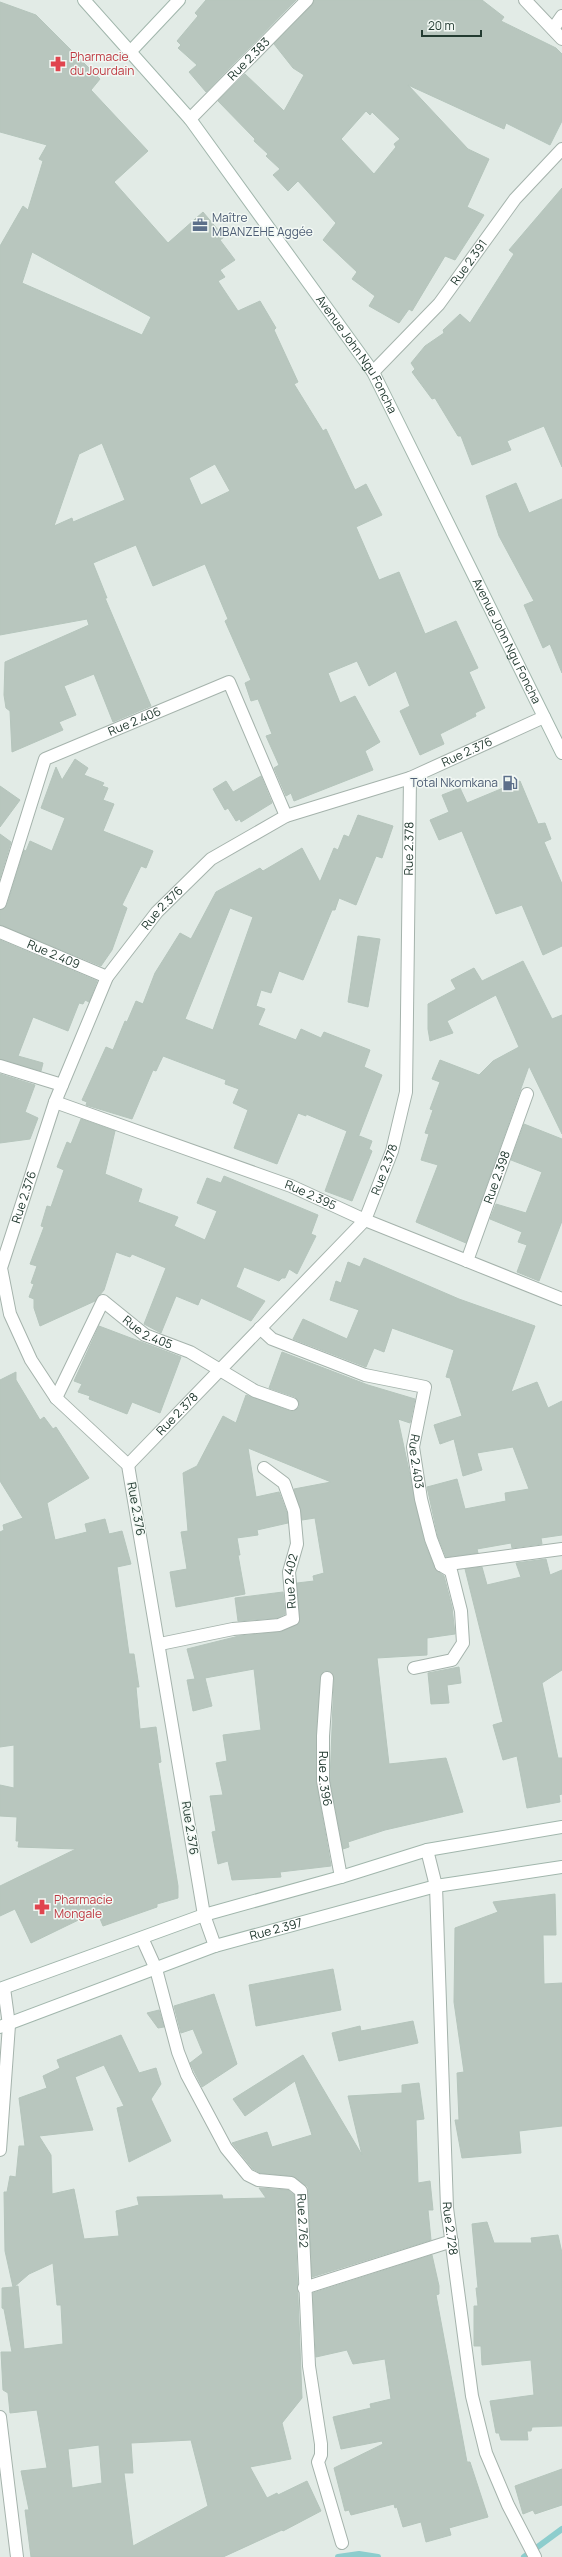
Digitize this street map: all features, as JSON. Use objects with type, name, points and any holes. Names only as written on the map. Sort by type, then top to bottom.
[{"type":"street","name":"Avenue John Ngu Foncha","points":[[84,0],[190,119],[373,372],[562,753]]},
{"type":"street","points":[[130,52],[179,0]]},
{"type":"street","name":"Rue 2.383","points":[[190,119],[307,0]]},
{"type":"street","points":[[525,0],[562,39]]},
{"type":"street","points":[[553,29],[562,16]]},
{"type":"street","name":"Rue 2.391","points":[[373,372],[439,304],[516,199],[562,149]]},
{"type":"street","name":"Rue 2.406","points":[[0,903],[45,759],[229,682],[286,816]]},
{"type":"street","name":"Rue 2.376","points":[[216,1946],[204,1915],[160,1644],[128,1465],[56,1398],[31,1360],[10,1314],[1,1268],[55,1102],[107,977],[157,912],[211,859],[286,816],[410,778],[544,717]]},
{"type":"street","name":"Rue 2.378","points":[[128,1465],[365,1220],[392,1151],[406,1092],[410,778]]},
{"type":"street","name":"Rue 2.409","points":[[0,932],[107,977]]},
{"type":"street","points":[[0,1066],[62,1085]]},
{"type":"street","name":"Rue 2.398","points":[[467,1261],[527,1094]]},
{"type":"street","name":"Rue 2.395","points":[[55,1102],[291,1186],[365,1220],[562,1299]]},
{"type":"street","name":"Rue 2.405","points":[[56,1398],[103,1302],[145,1335],[190,1352],[221,1369],[255,1391],[292,1404]]},
{"type":"street","name":"Rue 2.403","points":[[260,1328],[272,1339],[365,1375],[425,1387],[413,1446],[429,1533],[441,1565]]},
{"type":"street","name":"Rue 2.402","points":[[160,1644],[232,1629],[279,1625],[293,1619],[289,1572],[297,1544],[294,1511],[284,1483],[264,1468]]},
{"type":"street","points":[[441,1565],[562,1549]]},
{"type":"street","points":[[414,1668],[452,1660],[463,1642],[461,1611],[451,1572],[441,1565]]},
{"type":"street","name":"Rue 2.396","points":[[328,1678],[323,1736],[323,1781],[341,1878]]},
{"type":"street","points":[[0,2150],[5,2026],[2,1988],[204,1915],[341,1878],[427,1850],[562,1827]]},
{"type":"street","name":"Rue 2.728","points":[[427,1850],[436,1886],[447,2208],[472,2396],[486,2453],[508,2505],[535,2557]]},
{"type":"street","name":"Rue 2.397","points":[[5,2026],[216,1946],[436,1886],[562,1867]]},
{"type":"street","name":"Rue 2.762","points":[[142,1938],[156,1969],[182,2064],[193,2089],[226,2148],[248,2175],[258,2180],[291,2184],[301,2191],[304,2288],[309,2366],[321,2444],[321,2455],[318,2462],[342,2543]]},
{"type":"street","points":[[304,2288],[452,2241]]},
{"type":"street","points":[[0,2417],[17,2557]]},
{"type":"building","points":[[206,0],[296,0],[206,92],[189,72],[197,65],[178,48],[181,45],[177,41],[198,16],[195,13]]},
{"type":"building","points":[[314,0],[482,0],[504,17],[501,21],[556,48],[562,54],[562,121],[550,145],[506,123],[504,129],[408,85],[468,149],[489,159],[467,207],[484,215],[455,260],[445,256],[412,311],[409,309],[399,323],[369,306],[375,296],[352,279],[357,272],[323,240],[336,223],[298,181],[288,191],[273,175],[280,169],[266,156],[268,154],[254,141],[255,139],[218,101],[245,74],[284,111],[304,75],[293,68],[274,44],[312,5]],"holes":[[[366,111],[370,115],[372,112],[400,139],[394,144],[396,147],[374,174],[341,139]]]},
{"type":"building","points":[[0,2],[36,15],[100,79],[91,90],[148,151],[114,182],[168,243],[203,212],[224,237],[220,240],[235,260],[220,270],[225,277],[218,281],[238,311],[260,301],[276,328],[274,330],[298,382],[294,384],[323,431],[326,429],[355,490],[366,484],[382,515],[356,527],[379,580],[399,572],[425,634],[456,621],[478,668],[469,672],[485,708],[475,713],[476,716],[440,734],[444,744],[420,755],[400,711],[410,706],[396,671],[369,686],[357,661],[328,673],[340,703],[355,696],[380,742],[365,751],[373,770],[294,801],[291,793],[286,796],[274,768],[279,765],[266,736],[272,734],[258,699],[251,701],[245,683],[251,680],[225,621],[228,619],[205,564],[153,586],[136,545],[93,563],[107,598],[105,598],[151,706],[113,722],[94,674],[64,686],[76,715],[59,722],[63,730],[12,752],[10,711],[6,708],[4,695],[5,662],[89,625],[87,619],[0,635],[0,246],[23,206],[28,210],[43,161],[39,159],[47,145],[0,132]],"holes":[[[32,252],[151,317],[142,335],[22,283]],[[102,443],[125,500],[73,522],[72,518],[54,526],[79,454]],[[215,464],[230,491],[201,505],[189,478]]]},
{"type":"building","points":[[562,188],[562,467],[544,426],[507,441],[511,450],[472,465],[461,436],[458,436],[435,398],[432,399],[412,372],[415,369],[411,363],[425,346],[444,333],[443,330],[460,314],[470,323],[514,254],[509,250]]},
{"type":"building","points":[[516,483],[529,513],[562,499],[562,673],[550,644],[543,648],[524,605],[534,601],[499,536],[486,496]]},
{"type":"building","points":[[75,759],[88,768],[84,775],[104,783],[102,786],[108,788],[103,800],[114,804],[103,831],[153,851],[146,868],[141,866],[122,905],[127,908],[112,950],[101,966],[0,925],[0,910],[7,905],[24,850],[26,851],[30,841],[52,851],[65,818],[41,808],[56,767],[62,780]]},
{"type":"building","points":[[261,776],[272,803],[241,822],[240,819],[236,821],[228,808],[225,810],[213,789],[226,781],[233,792]]},
{"type":"building","points":[[520,781],[538,824],[545,823],[551,839],[544,842],[562,884],[562,946],[543,955],[522,905],[496,914],[462,831],[439,840],[430,820],[449,812],[442,795],[460,788],[467,803]]},
{"type":"building","points":[[0,786],[20,800],[0,827]]},
{"type":"building","points":[[358,815],[393,826],[382,858],[376,856],[356,905],[339,898],[335,910],[332,910],[303,980],[279,971],[271,993],[261,990],[256,1006],[265,1009],[258,1025],[296,1040],[301,1029],[321,1038],[324,1032],[370,1050],[364,1067],[382,1075],[359,1135],[357,1135],[372,1141],[369,1149],[372,1151],[352,1201],[325,1191],[347,1131],[306,1114],[306,1116],[298,1113],[277,1164],[234,1148],[248,1110],[233,1103],[239,1089],[225,1084],[226,1080],[163,1056],[156,1071],[153,1070],[132,1119],[86,1105],[87,1102],[82,1100],[106,1047],[113,1050],[125,1021],[127,1022],[136,1001],[143,1004],[155,973],[180,933],[191,939],[216,892],[260,868],[263,871],[302,848],[320,882],[334,848],[338,850],[344,835],[349,837]],"holes":[[[230,908],[253,917],[213,1030],[185,1019]]]},
{"type":"building","points":[[0,834],[11,842],[0,878]]},
{"type":"building","points":[[358,936],[380,939],[368,1007],[348,1002]]},
{"type":"building","points":[[0,940],[97,981],[89,1002],[85,1000],[83,1004],[79,1003],[68,1031],[33,1017],[18,1056],[43,1063],[41,1071],[0,1059]]},
{"type":"building","points":[[523,961],[552,1019],[562,1015],[562,1134],[529,1066],[466,1243],[416,1222],[438,1165],[421,1160],[429,1134],[425,1133],[433,1110],[430,1109],[440,1082],[432,1079],[440,1060],[479,1075],[493,1061],[519,1047],[496,995],[447,1021],[453,1033],[430,1041],[428,1029],[428,1004],[456,989],[451,980],[474,968],[482,981]]},
{"type":"building","points":[[0,1074],[35,1085],[25,1112],[38,1118],[30,1139],[0,1143]]},
{"type":"building","points":[[81,1119],[115,1131],[105,1174],[142,1189],[138,1202],[178,1217],[174,1226],[205,1240],[217,1211],[197,1203],[207,1178],[221,1183],[224,1176],[318,1215],[311,1234],[316,1236],[297,1274],[289,1269],[285,1278],[282,1278],[279,1281],[244,1267],[236,1287],[265,1301],[251,1321],[201,1298],[198,1305],[176,1296],[161,1333],[144,1324],[166,1268],[132,1254],[130,1257],[116,1252],[104,1290],[95,1301],[40,1326],[34,1308],[34,1299],[29,1297],[34,1284],[31,1283],[37,1266],[30,1264],[44,1227],[41,1226],[47,1206],[51,1207],[64,1170],[57,1167],[67,1142],[71,1144]]},
{"type":"building","points":[[524,1124],[562,1139],[562,1221],[539,1281],[517,1272],[527,1245],[518,1242],[522,1232],[490,1219],[496,1204],[526,1213],[542,1172],[511,1160]]},
{"type":"building","points":[[364,1258],[459,1299],[535,1326],[511,1392],[537,1382],[548,1408],[562,1401],[562,1535],[541,1538],[542,1544],[512,1548],[511,1543],[477,1549],[478,1553],[446,1557],[438,1537],[427,1487],[457,1479],[465,1509],[506,1501],[505,1493],[529,1489],[513,1447],[477,1453],[482,1470],[463,1476],[454,1439],[440,1444],[434,1425],[462,1416],[450,1378],[446,1377],[454,1350],[392,1328],[384,1352],[374,1348],[366,1367],[293,1339],[303,1319],[347,1339],[359,1310],[330,1300],[336,1281],[341,1283],[348,1262],[360,1267]]},
{"type":"building","points":[[99,1326],[181,1357],[160,1413],[132,1402],[127,1414],[89,1399],[90,1396],[78,1392],[82,1384],[74,1381]]},
{"type":"building","points":[[282,1352],[368,1385],[415,1399],[410,1423],[398,1419],[424,1541],[435,1569],[444,1576],[452,1607],[455,1634],[427,1638],[427,1655],[377,1658],[384,1721],[389,1764],[446,1758],[463,1812],[385,1830],[348,1842],[349,1847],[343,1849],[330,1780],[334,1678],[331,1672],[324,1671],[320,1677],[316,1781],[331,1866],[280,1872],[281,1877],[232,1880],[228,1861],[218,1864],[212,1832],[216,1831],[210,1796],[223,1795],[216,1763],[227,1761],[223,1735],[261,1730],[254,1669],[205,1678],[212,1706],[193,1711],[187,1680],[195,1679],[187,1649],[239,1636],[280,1632],[299,1623],[297,1583],[314,1581],[313,1576],[324,1573],[315,1518],[302,1520],[294,1489],[331,1482],[248,1448],[256,1497],[279,1492],[287,1513],[288,1523],[257,1530],[258,1535],[237,1538],[240,1555],[238,1555],[245,1594],[176,1607],[170,1572],[187,1569],[181,1532],[188,1531],[183,1473],[197,1466],[223,1416],[236,1423],[246,1395],[290,1411],[294,1411],[299,1407],[299,1402],[295,1397],[269,1388]]},
{"type":"building","points":[[16,1372],[16,1380],[40,1420],[44,1417],[53,1429],[56,1427],[89,1478],[47,1503],[55,1540],[87,1532],[85,1524],[105,1519],[109,1534],[122,1531],[131,1564],[117,1567],[129,1654],[134,1654],[139,1687],[136,1687],[140,1729],[156,1727],[161,1762],[158,1763],[178,1886],[178,1898],[157,1904],[157,1907],[103,1926],[97,1911],[31,1943],[15,1909],[0,1916],[0,1886],[76,1849],[18,1847],[19,1841],[16,1841],[17,1817],[0,1816],[0,1785],[14,1788],[14,1745],[0,1747],[0,1532],[4,1530],[3,1525],[23,1518],[0,1481],[0,1380]]},
{"type":"building","points":[[546,1559],[550,1575],[562,1570],[562,1670],[542,1683],[558,1758],[562,1758],[562,1794],[559,1795],[560,1802],[527,1808],[517,1756],[503,1760],[493,1725],[503,1722],[465,1569],[482,1567],[487,1585],[521,1577],[516,1563]]},
{"type":"building","points":[[283,1592],[285,1614],[277,1618],[238,1621],[235,1598]]},
{"type":"building","points":[[459,1667],[461,1683],[447,1685],[449,1703],[431,1704],[428,1673]]},
{"type":"building","points":[[555,1894],[556,1935],[543,1935],[544,1984],[562,1983],[562,2126],[519,2131],[521,2153],[462,2158],[455,2120],[459,2120],[457,2073],[464,2072],[454,2002],[455,1928],[498,1912],[493,1902]]},
{"type":"building","points":[[333,1969],[341,2010],[256,2026],[249,1985]]},
{"type":"building","points":[[214,1994],[237,2064],[202,2087],[190,2063],[203,2053],[193,2029],[181,2033],[174,2006]]},
{"type":"building","points":[[159,2010],[164,2027],[158,2028],[147,2013]]},
{"type":"building","points":[[413,2021],[418,2043],[339,2061],[332,2033],[360,2026],[361,2031]]},
{"type":"building","points":[[121,2035],[139,2073],[156,2068],[161,2084],[151,2099],[171,2141],[129,2162],[117,2108],[124,2106],[104,2065],[75,2077],[93,2130],[39,2136],[51,2155],[52,2194],[74,2189],[84,2239],[119,2236],[116,2211],[139,2205],[137,2197],[222,2195],[223,2199],[266,2198],[259,2188],[288,2190],[294,2195],[302,2398],[282,2423],[291,2459],[250,2467],[267,2498],[277,2493],[278,2495],[307,2481],[321,2511],[283,2531],[282,2530],[223,2557],[31,2557],[25,2510],[29,2510],[21,2471],[47,2468],[37,2410],[10,2413],[8,2393],[3,2390],[1,2352],[12,2352],[4,2309],[2,2308],[2,2288],[13,2287],[5,2251],[4,2192],[7,2192],[10,2176],[16,2177],[19,2146],[25,2146],[19,2098],[47,2088],[43,2076],[60,2068],[57,2060]],"holes":[[[53,2263],[57,2305],[61,2305],[63,2344],[24,2349],[18,2286],[14,2287],[29,2274]],[[191,2440],[208,2506],[133,2546],[124,2473],[133,2473],[131,2443]],[[99,2445],[102,2483],[72,2488],[68,2449]]]},
{"type":"building","points":[[303,2055],[362,2155],[348,2096],[402,2093],[402,2085],[419,2083],[424,2119],[416,2120],[418,2183],[430,2181],[433,2210],[428,2210],[431,2240],[312,2277],[308,2187],[292,2176],[260,2173],[253,2169],[232,2143],[267,2132],[272,2147],[312,2135],[295,2081],[245,2116],[233,2099]]},
{"type":"building","points":[[487,2222],[494,2243],[532,2243],[531,2238],[558,2235],[562,2253],[562,2426],[532,2427],[531,2431],[527,2431],[528,2440],[501,2440],[499,2433],[496,2433],[490,2401],[534,2395],[531,2360],[482,2365],[481,2346],[474,2346],[474,2306],[478,2306],[476,2288],[478,2288],[472,2224]]},
{"type":"building","points":[[432,2255],[439,2286],[439,2294],[436,2295],[467,2462],[470,2462],[488,2517],[449,2528],[451,2535],[426,2542],[421,2522],[403,2527],[397,2507],[395,2508],[394,2504],[351,2515],[349,2510],[345,2511],[334,2468],[383,2444],[382,2441],[341,2449],[333,2417],[371,2408],[370,2404],[391,2399],[385,2359],[353,2364],[347,2350],[316,2357],[313,2293]]},
{"type":"building","points":[[562,2469],[562,2505],[535,2514],[533,2510],[523,2514],[515,2486]]},
{"type":"waterway","points":[[524,2557],[562,2529]]},
{"type":"waterway","points":[[338,2557],[359,2554],[378,2557]]},
{"type":"place","name":"Pharmacie du Jourdain","points":[[58,64]]},
{"type":"place","name":"Maître MBANZEHE Aggée","points":[[200,225]]},
{"type":"place","name":"Total Nkomkana","points":[[510,783]]},
{"type":"place","name":"Pharmacie Mongale","points":[[42,1907]]}]
